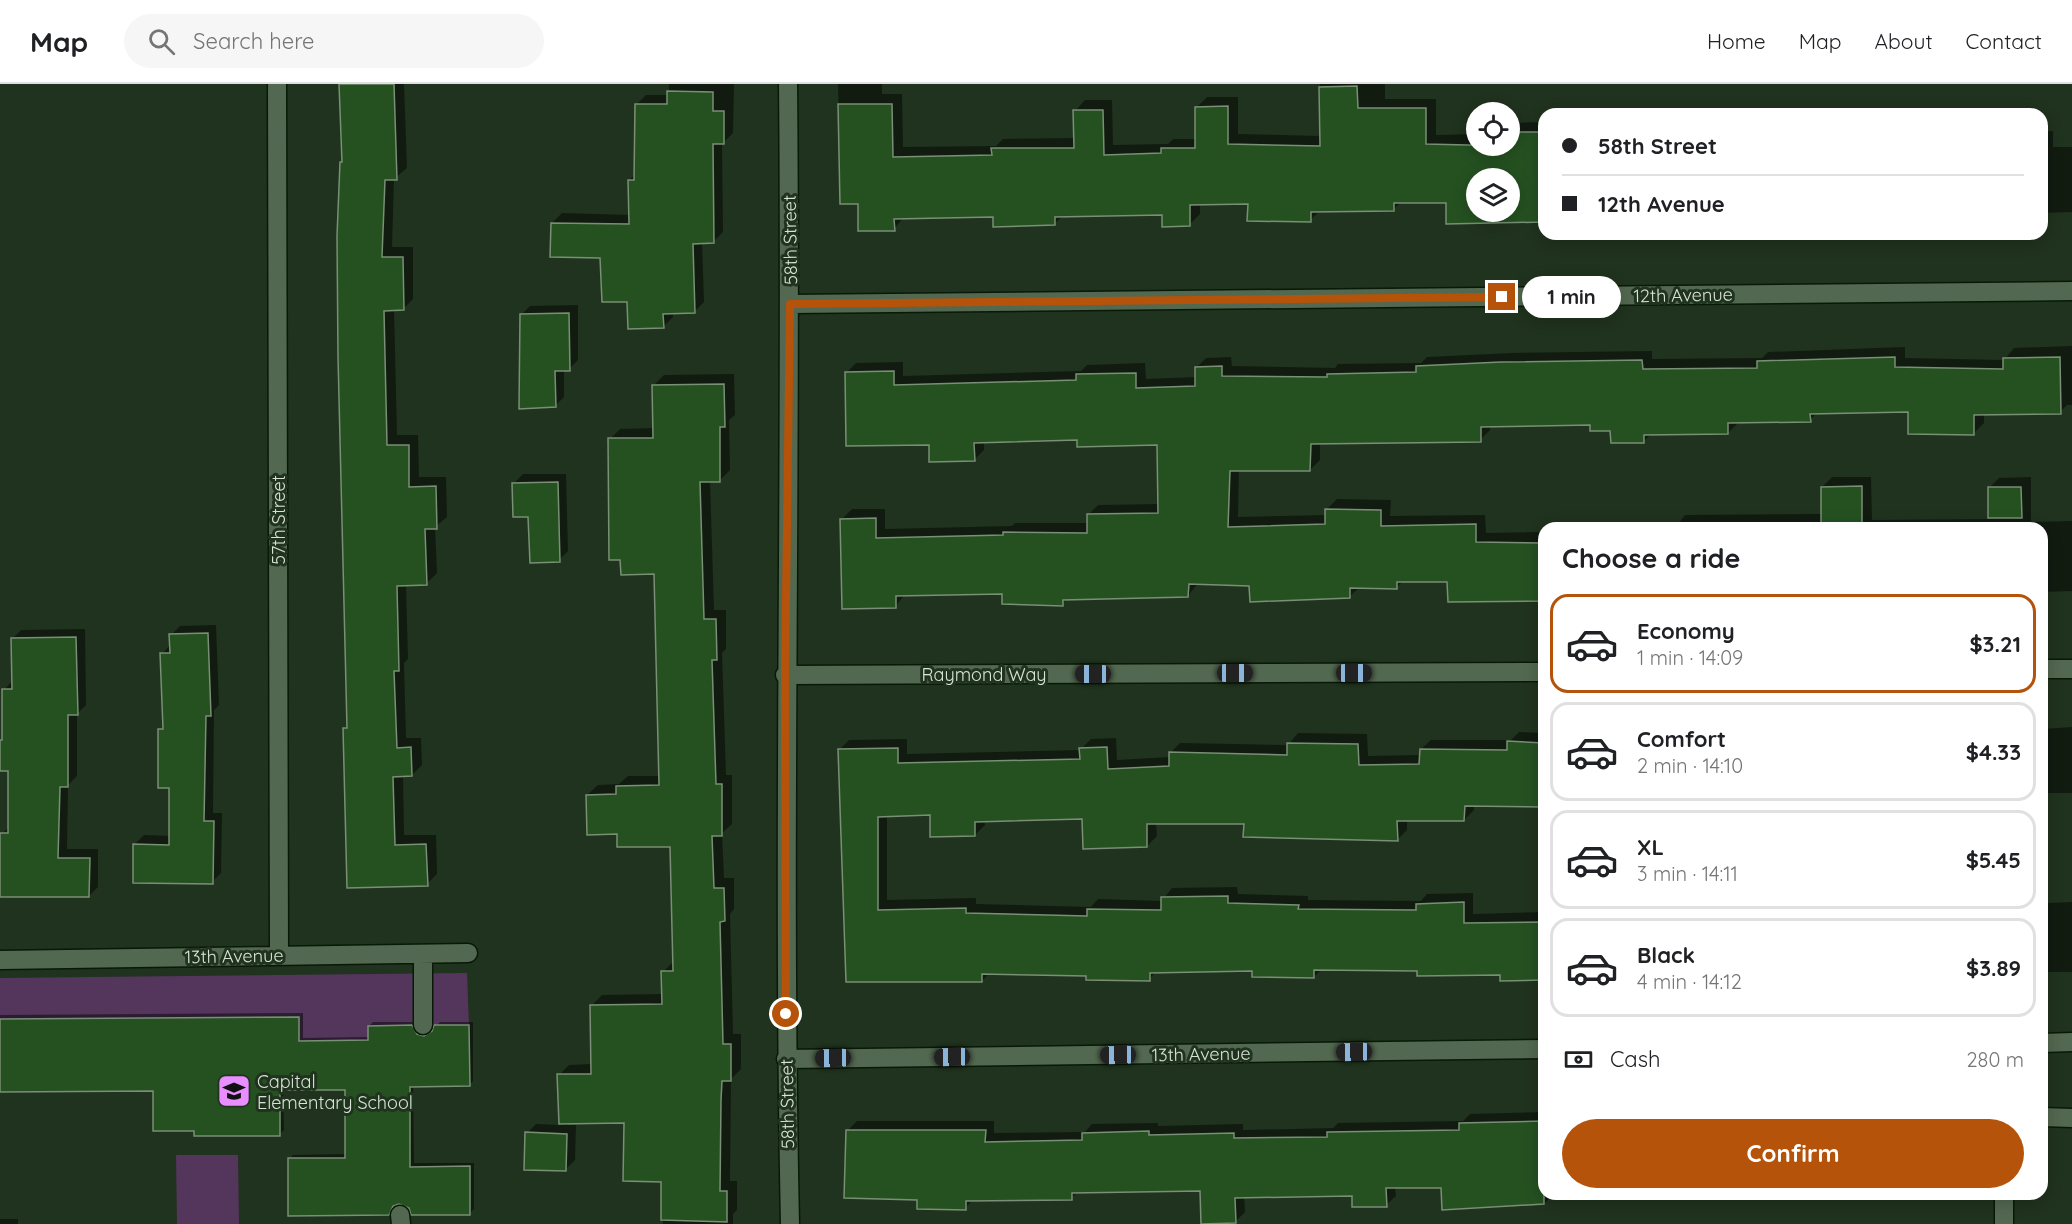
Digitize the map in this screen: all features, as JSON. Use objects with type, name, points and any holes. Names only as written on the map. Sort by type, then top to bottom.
[{"type":"street","name":"57th Street","points":[[278,84],[279,956]]},
{"type":"street","name":"58th Street","points":[[788,84],[790,304],[785,675],[786,1059],[790,1224]]},
{"type":"street","name":"12th Avenue","points":[[790,304],[2072,291]]},
{"type":"street","points":[[2048,669],[2072,669]]},
{"type":"street","name":"Raymond Way","points":[[785,675],[1538,672]]},
{"type":"street","name":"13th Avenue","points":[[0,960],[468,953]]},
{"type":"street","points":[[423,954],[423,1025]]},
{"type":"street","points":[[2048,1043],[2072,1042]]},
{"type":"street","name":"13th Avenue","points":[[786,1059],[1538,1049]]},
{"type":"street","points":[[2048,1117],[2072,1118]]},
{"type":"street","points":[[2004,1200],[2004,1224]]},
{"type":"shaded area","points":[[467,973],[469,1025],[368,1026],[368,1041],[299,1041],[299,1017],[0,1019],[0,978]]},
{"type":"shaded area","points":[[176,1155],[238,1155],[239,1224],[177,1224]]},
{"type":"building","points":[[339,84],[394,84],[397,180],[385,180],[382,257],[403,257],[404,310],[384,311],[387,445],[409,445],[409,487],[436,486],[437,529],[425,529],[427,585],[397,586],[399,671],[394,671],[397,748],[411,747],[412,776],[393,777],[395,845],[426,844],[428,886],[347,888],[343,728],[347,728],[338,357],[337,236],[340,162],[342,162]]},
{"type":"building","points":[[1357,86],[1358,108],[1426,108],[1426,144],[1466,145],[1466,156],[1520,156],[1520,132],[1538,132],[1538,222],[1446,224],[1446,203],[1394,203],[1394,211],[1311,212],[1311,222],[1247,221],[1248,204],[1190,205],[1190,226],[1162,227],[1162,215],[1055,217],[1055,225],[993,227],[993,217],[894,219],[895,231],[858,231],[858,204],[840,204],[838,104],[892,104],[893,157],[992,155],[991,148],[1074,148],[1073,110],[1103,110],[1104,155],[1161,153],[1161,148],[1195,148],[1195,107],[1228,106],[1228,144],[1320,146],[1319,87]]},
{"type":"building","points":[[667,91],[713,92],[713,111],[724,111],[724,144],[713,144],[714,243],[693,244],[695,313],[663,314],[664,328],[628,329],[627,302],[602,302],[600,258],[550,257],[551,223],[629,224],[628,180],[634,180],[635,104],[667,104]]},
{"type":"building","points":[[569,313],[570,371],[555,371],[556,407],[519,409],[520,314]]},
{"type":"building","points":[[1895,357],[1895,367],[2003,369],[2003,358],[2060,357],[2061,414],[1974,415],[1974,435],[1908,434],[1908,412],[1810,414],[1811,422],[1728,423],[1728,434],[1644,435],[1644,443],[1611,443],[1610,431],[1590,431],[1590,425],[1481,427],[1481,442],[1311,444],[1310,471],[1230,471],[1228,527],[1325,524],[1325,509],[1381,510],[1381,526],[1476,524],[1476,542],[1538,543],[1538,601],[1448,602],[1447,582],[1397,582],[1397,589],[1350,588],[1350,598],[1250,602],[1249,586],[1189,584],[1188,597],[1063,600],[1063,606],[1002,604],[1002,594],[896,596],[896,608],[842,609],[840,519],[876,518],[876,538],[1003,535],[1003,532],[1087,533],[1087,514],[1158,513],[1157,445],[1077,447],[1077,440],[974,443],[975,461],[929,462],[929,445],[846,446],[845,372],[894,371],[894,385],[1076,380],[1076,374],[1136,373],[1136,388],[1195,386],[1195,367],[1222,366],[1222,376],[1327,377],[1327,374],[1416,372],[1416,366],[1501,362],[1642,360],[1643,369],[1757,368],[1757,361]]},
{"type":"building","points":[[724,384],[725,427],[720,427],[720,482],[700,482],[704,619],[716,619],[717,660],[712,660],[716,784],[722,784],[722,836],[712,836],[714,888],[724,888],[725,921],[720,922],[723,1044],[731,1044],[731,1081],[722,1081],[721,1100],[720,1191],[727,1191],[727,1222],[661,1220],[661,1182],[623,1181],[624,1123],[559,1124],[557,1074],[591,1074],[590,1005],[662,1004],[661,971],[673,971],[670,847],[617,847],[617,834],[587,835],[586,795],[616,794],[616,786],[659,785],[654,574],[621,575],[620,560],[609,560],[608,438],[653,438],[652,385]]},
{"type":"building","points":[[558,482],[560,562],[530,563],[528,517],[513,517],[512,483]]},
{"type":"building","points":[[1862,486],[1862,522],[1821,522],[1821,487]]},
{"type":"building","points":[[1988,487],[2021,487],[2022,518],[1988,518]]},
{"type":"building","points":[[208,633],[211,716],[206,716],[204,821],[214,821],[213,884],[133,883],[133,844],[169,845],[169,788],[158,788],[158,729],[163,729],[160,653],[170,653],[169,634]]},
{"type":"building","points":[[76,637],[78,715],[68,715],[68,787],[60,787],[58,858],[90,858],[89,897],[0,897],[0,833],[8,833],[8,771],[0,771],[2,689],[12,689],[11,638]]},
{"type":"building","points":[[1507,741],[1538,743],[1538,807],[1465,806],[1464,821],[1397,821],[1398,841],[1243,837],[1244,824],[1147,824],[1147,847],[1083,849],[1082,819],[975,822],[975,836],[930,837],[930,815],[878,817],[878,910],[966,908],[966,913],[1087,916],[1087,909],[1161,910],[1161,897],[1228,896],[1228,903],[1299,905],[1298,909],[1416,910],[1416,904],[1464,902],[1464,923],[1538,922],[1538,980],[1500,981],[1500,975],[1417,976],[1417,971],[1314,970],[1314,978],[1252,977],[1252,971],[1150,973],[1150,981],[1086,980],[1086,976],[982,974],[982,982],[846,982],[838,749],[898,748],[898,763],[1080,759],[1079,748],[1107,747],[1108,769],[1169,766],[1169,752],[1287,755],[1287,743],[1358,744],[1359,765],[1419,764],[1420,749],[1507,750]]},
{"type":"building","name":"Capital Elementary School","points":[[299,1017],[299,1041],[368,1040],[368,1026],[412,1025],[417,1034],[424,1036],[432,1031],[434,1025],[469,1025],[470,1086],[410,1087],[410,1167],[470,1166],[470,1215],[411,1215],[409,1208],[399,1204],[393,1206],[389,1215],[288,1216],[288,1158],[345,1158],[345,1090],[280,1090],[280,1136],[194,1136],[194,1131],[153,1131],[153,1091],[0,1092],[0,1019]]},
{"type":"building","points":[[1538,1121],[1538,1200],[1544,1200],[1544,1204],[1442,1210],[1441,1188],[1386,1188],[1387,1207],[1352,1207],[1352,1196],[1235,1198],[1236,1223],[1201,1224],[1200,1191],[1072,1193],[1072,1200],[966,1201],[966,1210],[917,1209],[917,1200],[844,1198],[846,1130],[986,1130],[985,1142],[1082,1140],[1082,1133],[1149,1131],[1149,1135],[1234,1133],[1234,1138],[1327,1137],[1327,1132],[1459,1130],[1459,1123]]},
{"type":"building","points":[[525,1132],[567,1134],[566,1171],[524,1170]]},
{"type":"place","name":"Capital Elementary School","points":[[234,1091]]},
{"type":"route","points":[[786,1014],[785,675],[790,304],[1502,297]]}]
